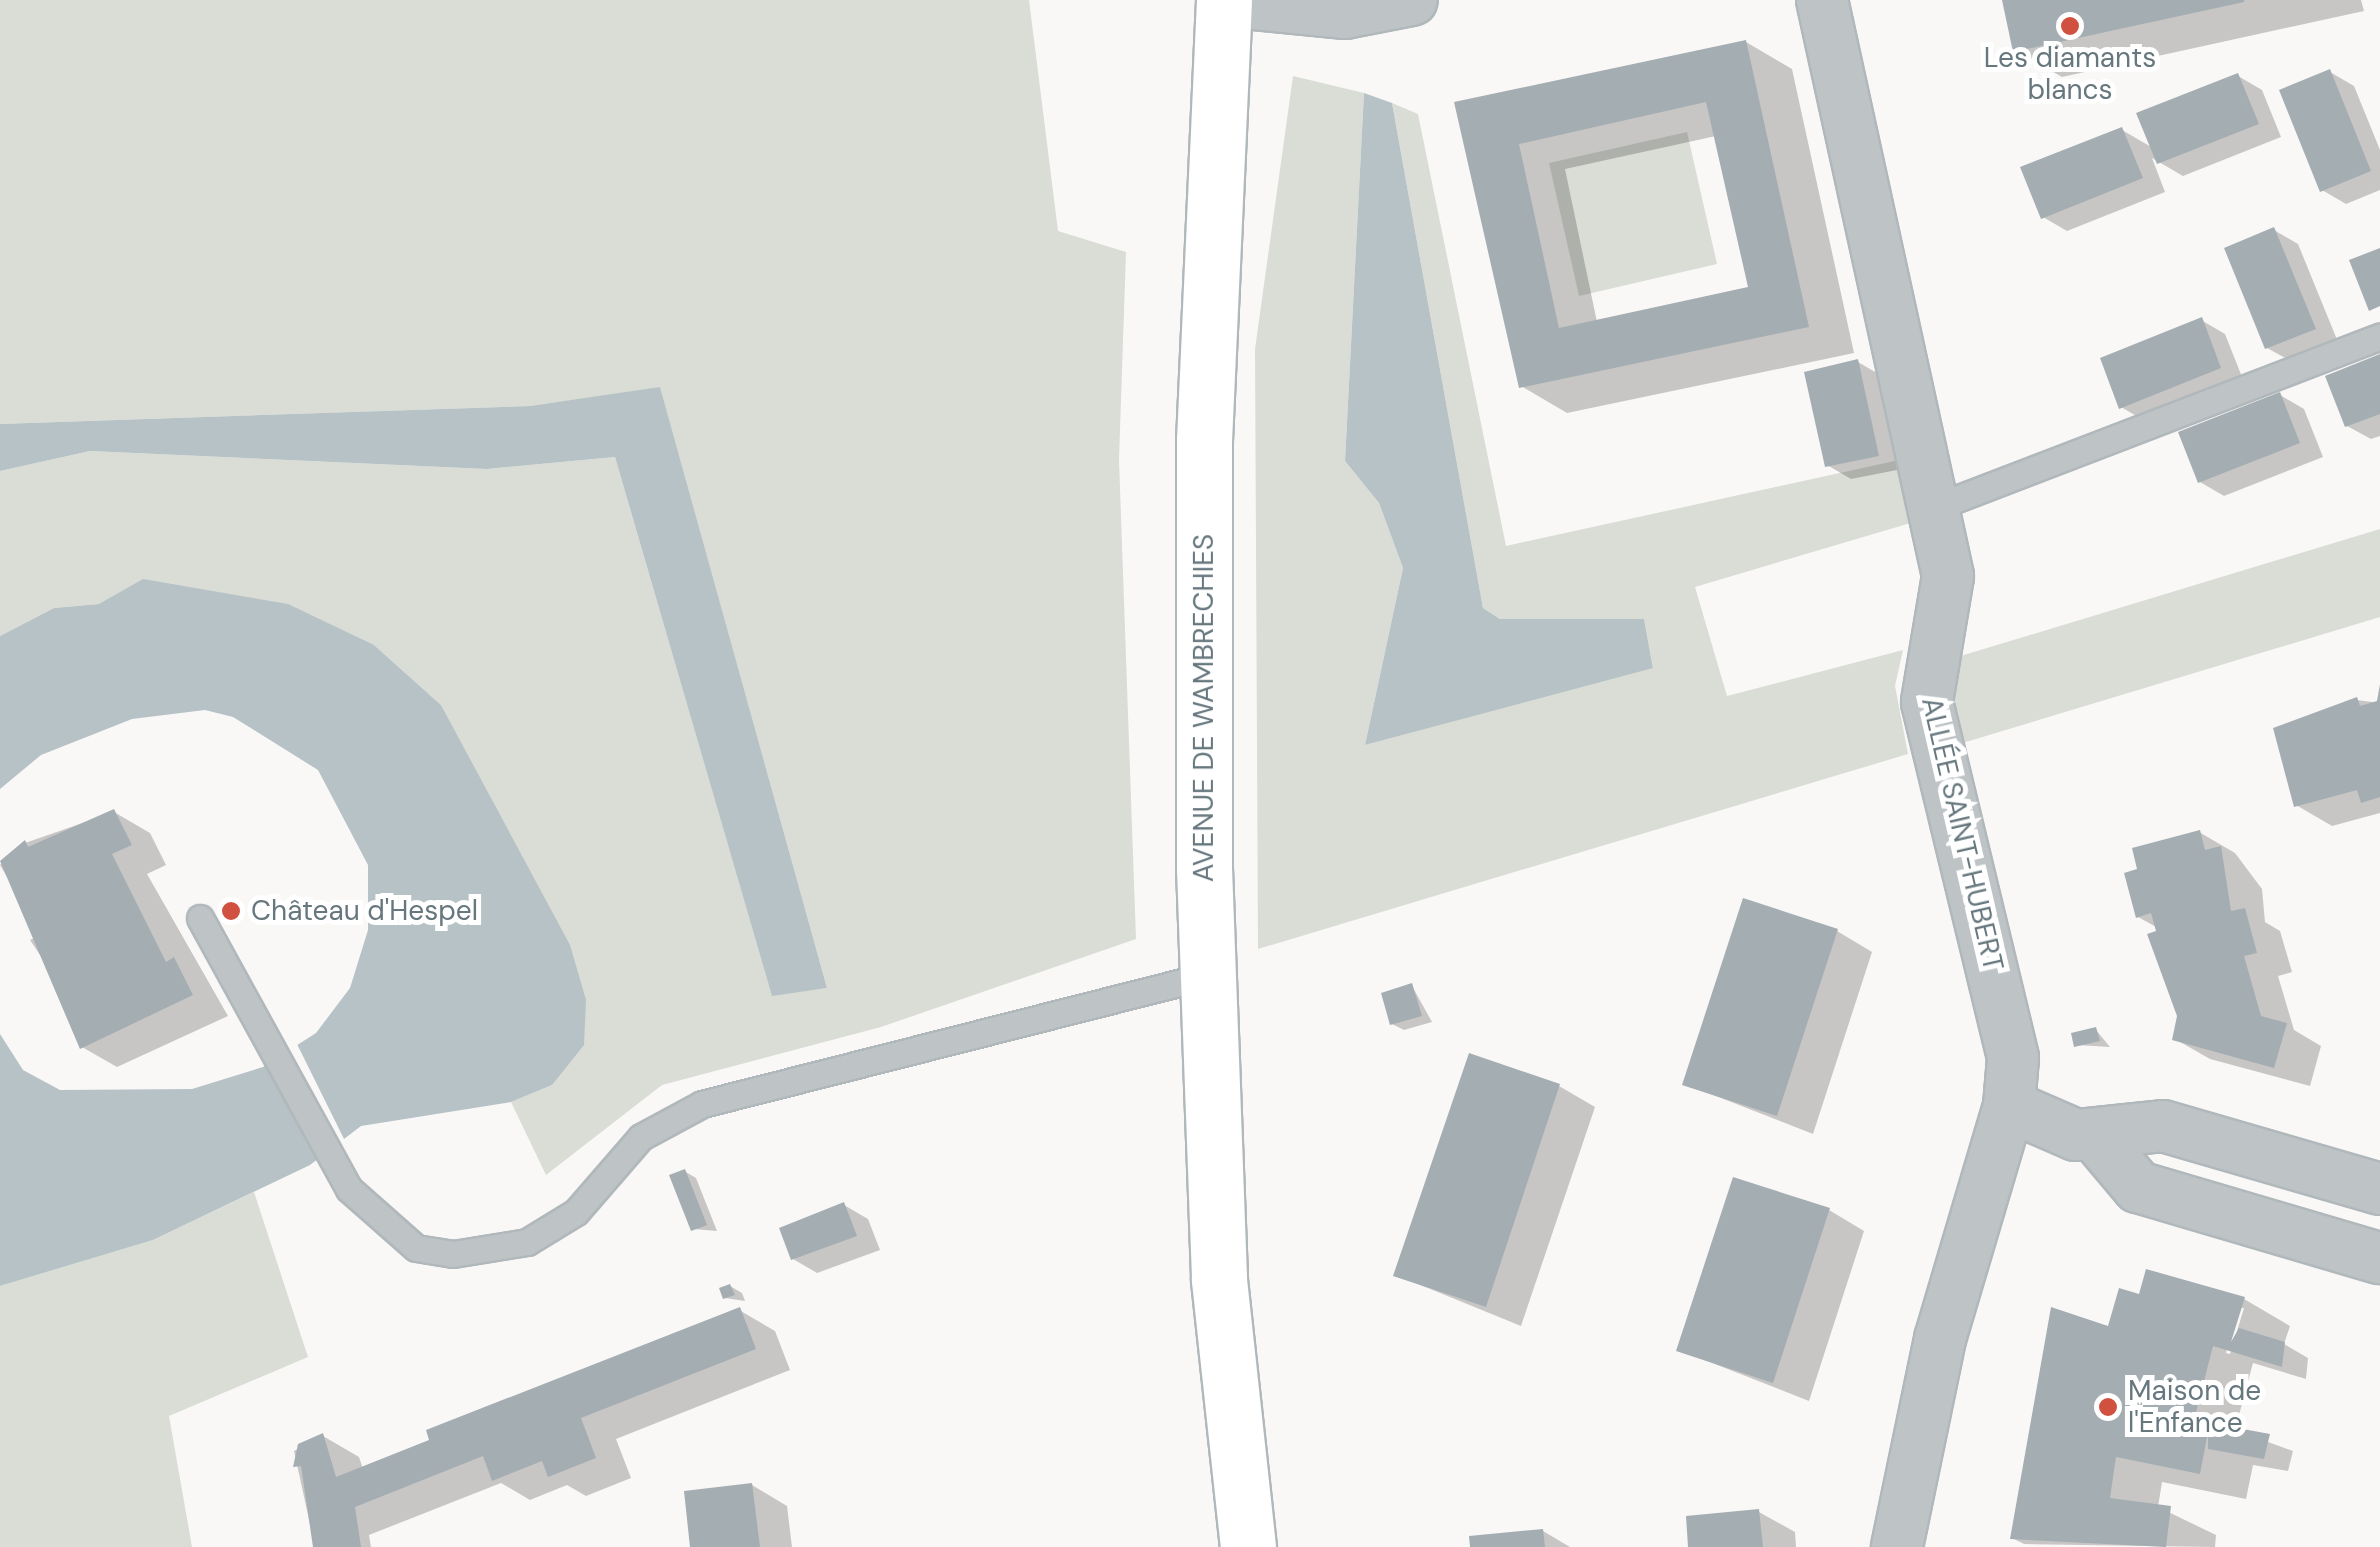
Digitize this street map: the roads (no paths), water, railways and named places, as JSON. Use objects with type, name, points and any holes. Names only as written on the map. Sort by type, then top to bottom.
[{"type":"main road","name":"AVENUE DE WAMBRECHIES","points":[[1224,1],[1204,440],[1206,976],[1228,1416],[1226,1547]]},
{"type":"main road","name":"AVENUE DE WAMBRECHIES","points":[[1228,1416],[1248,1547]]},
{"type":"street","points":[[1224,1],[1345,14],[1412,0]]},
{"type":"street","name":"ALLÉE SAINT-HUBERT","points":[[1822,0],[1948,598],[1927,702],[2013,1058],[2009,1106],[1940,1339],[1898,1547]]},
{"type":"street","points":[[2009,1106],[2094,1136],[2163,1126],[2380,1189]]},
{"type":"street","points":[[2094,1136],[2138,1187],[2380,1258]]},
{"type":"lane","points":[[1932,508],[2380,336]]},
{"type":"lane","points":[[200,918],[348,1190],[416,1248],[454,1254],[528,1242],[576,1212],[641,1137],[702,1104],[1206,976]]},
{"type":"place","name":"Les diamants blancs","points":[[2070,26]]},
{"type":"place","name":"Château d'Hespel","points":[[231,911]]},
{"type":"place","name":"Maison de l'Enfance","points":[[2108,1407]]}]
